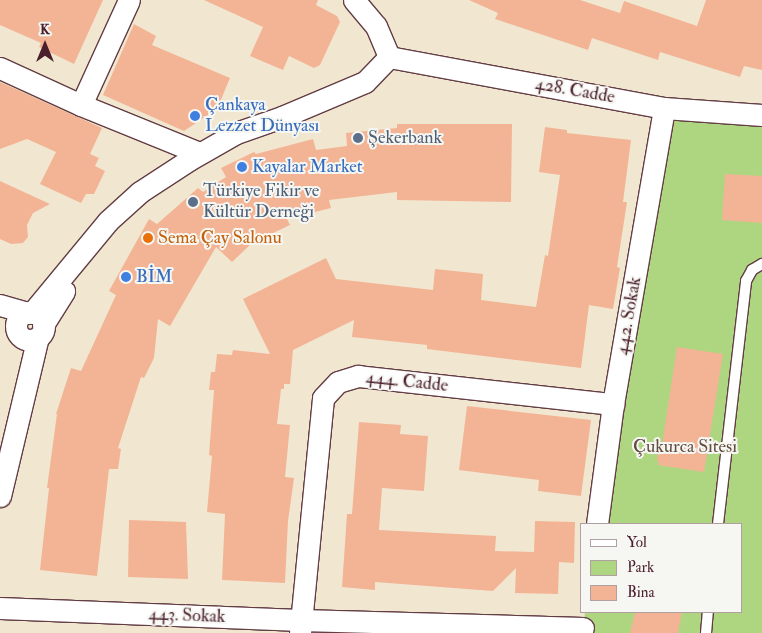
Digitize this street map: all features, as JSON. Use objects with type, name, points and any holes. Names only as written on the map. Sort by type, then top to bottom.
[{"type":"street","points":[[82,105],[128,0]]},
{"type":"street","points":[[0,496],[12,440],[26,326],[108,221],[140,192],[236,133],[282,118],[365,82],[389,57],[376,26],[354,0]]},
{"type":"street","name":"428. Cadde","points":[[389,57],[664,108],[762,115]]},
{"type":"street","points":[[0,68],[199,154]]},
{"type":"street","name":"442. Sokak","points":[[597,523],[614,404],[664,108]]},
{"type":"street","points":[[0,305],[26,326]]},
{"type":"street","name":"444. Cadde","points":[[300,627],[323,398],[338,382],[358,376],[614,404]]},
{"type":"street","name":"443. Sokak","points":[[0,608],[300,627],[584,624]]},
{"type":"lane","points":[[718,523],[746,281],[752,270],[762,264]]},
{"type":"lane","points":[[706,633],[708,613]]},
{"type":"green space","name":"Çukurca Sitesi","points":[[664,108],[762,115],[762,633],[583,633],[585,613],[742,613],[742,523],[597,523]]},
{"type":"building","points":[[0,0],[103,0],[74,64],[39,47],[41,43],[0,25]]},
{"type":"building","points":[[204,0],[318,0],[316,5],[337,16],[340,22],[320,65],[314,68],[289,56],[283,70],[250,56],[263,27]]},
{"type":"building","points":[[469,0],[580,0],[620,13],[624,1],[697,26],[706,0],[762,0],[762,70],[744,66],[740,77],[660,52],[658,60],[592,38],[588,50],[495,19],[498,13]]},
{"type":"building","points":[[134,24],[156,36],[152,45],[230,78],[217,109],[184,131],[103,95]]},
{"type":"building","points":[[0,82],[102,128],[90,154],[99,158],[95,166],[105,171],[94,194],[86,194],[81,203],[40,184],[56,152],[27,139],[0,149]]},
{"type":"building","points":[[397,124],[512,124],[511,202],[397,200],[397,192],[329,200],[331,208],[287,219],[290,225],[252,243],[232,262],[216,247],[170,326],[158,319],[154,358],[144,378],[141,377],[118,448],[121,449],[118,469],[109,469],[97,576],[40,570],[56,414],[71,368],[81,371],[116,295],[109,291],[149,219],[157,224],[198,188],[203,192],[226,177],[221,168],[254,152],[256,154],[313,139],[316,150],[347,146],[346,133],[397,128]]},
{"type":"building","points":[[545,127],[567,130],[567,133],[631,140],[623,202],[627,202],[617,267],[620,268],[613,309],[589,305],[581,368],[427,349],[427,345],[352,337],[354,320],[293,350],[290,384],[284,384],[284,389],[281,389],[277,424],[290,425],[285,477],[294,478],[288,521],[285,583],[222,580],[225,514],[207,512],[212,456],[209,455],[214,390],[209,390],[211,372],[215,372],[217,354],[232,355],[233,350],[270,354],[243,299],[326,258],[336,279],[433,290],[435,269],[483,274],[481,300],[536,307],[545,255],[548,256],[560,175],[539,172]]},
{"type":"building","points":[[725,174],[762,176],[762,223],[722,220]]},
{"type":"building","points":[[0,181],[50,204],[33,213],[27,225],[28,237],[23,243],[11,244],[0,239]]},
{"type":"building","points":[[677,347],[723,354],[704,472],[658,465],[659,461],[657,461],[659,444],[662,445]]},
{"type":"building","points":[[467,406],[591,420],[581,496],[538,491],[539,480],[459,470]]},
{"type":"building","points":[[359,422],[401,425],[400,434],[428,436],[424,491],[382,488],[379,530],[496,536],[495,551],[534,552],[535,521],[575,522],[574,563],[559,562],[558,594],[515,593],[516,568],[493,591],[375,582],[375,590],[342,587],[347,514],[352,514]]},
{"type":"building","points":[[129,520],[186,522],[188,579],[128,577]]},
{"type":"building","points":[[635,613],[682,613],[678,633],[630,633]]},
{"type":"place","name":"Çankaya Lezzet Dünyası","points":[[195,116]]},
{"type":"place","name":"Şekerbank","points":[[358,138]]},
{"type":"place","name":"Kayalar Market","points":[[242,167]]},
{"type":"place","name":"Türkiye Fikir ve Kültür Derneği","points":[[193,202]]},
{"type":"place","name":"Sema Çay Salonu","points":[[148,238]]},
{"type":"place","name":"BİM","points":[[126,277]]}]
